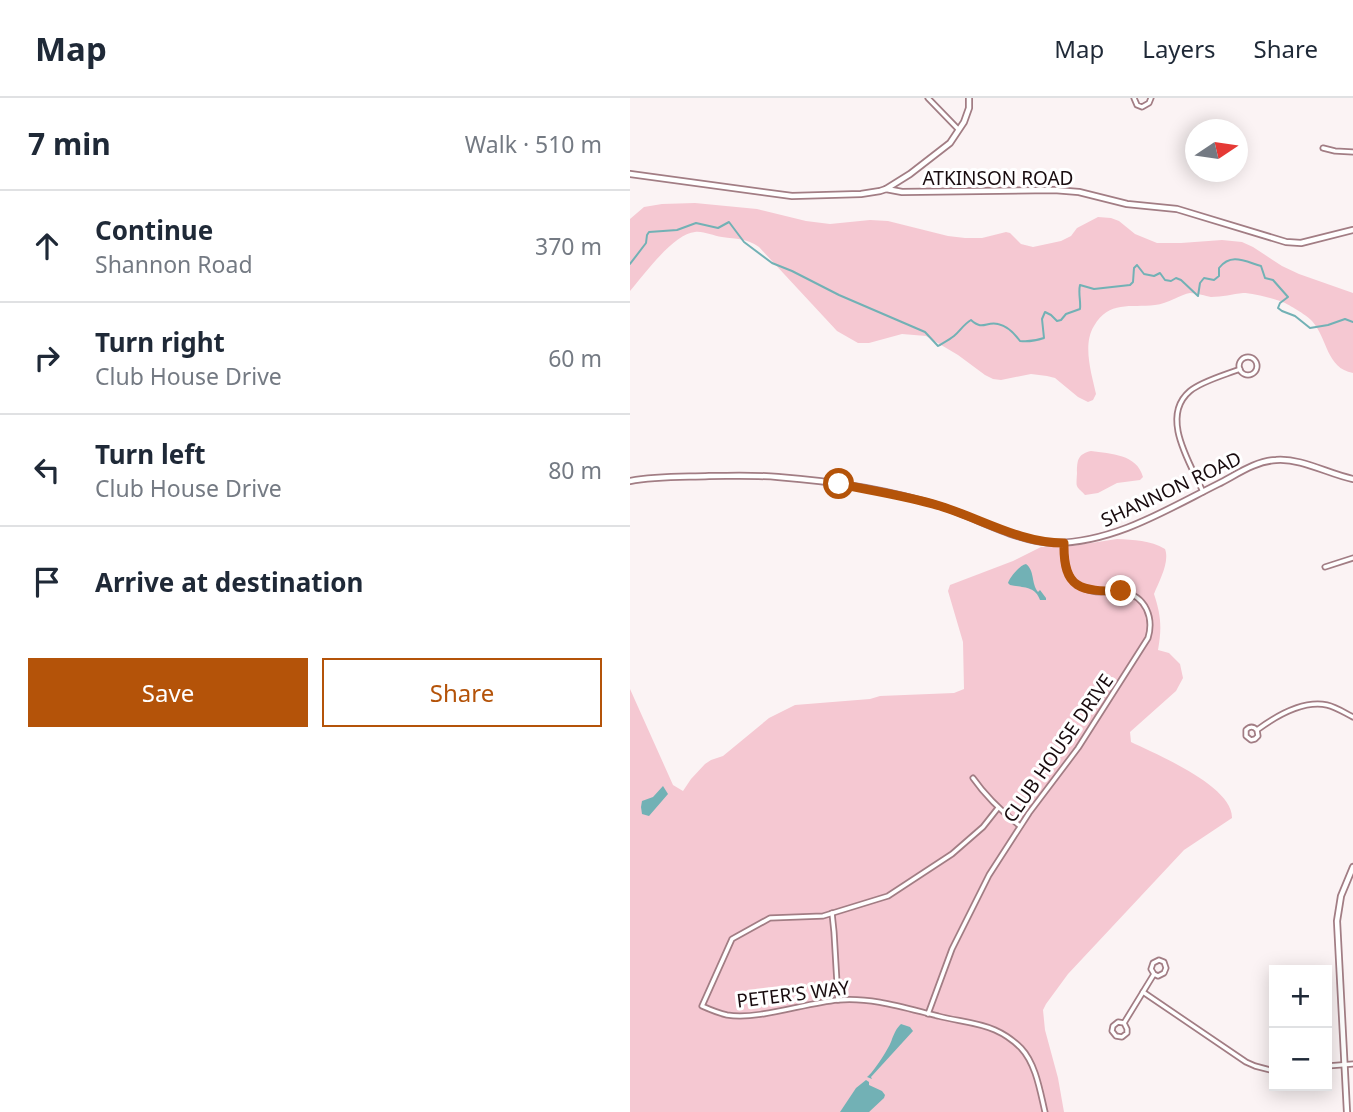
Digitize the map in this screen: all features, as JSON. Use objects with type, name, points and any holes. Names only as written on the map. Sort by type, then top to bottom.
[{"type":"street","points":[[928,98],[960,131]]},
{"type":"street","points":[[630,174],[792,196],[860,194],[886,189],[950,143],[960,131],[968,113],[969,98]]},
{"type":"street","points":[[1133,98],[1135,103],[1142,107],[1149,103],[1151,98]]},
{"type":"street","points":[[1323,148],[1353,152]]},
{"type":"street","name":"ATKINSON ROAD","points":[[886,189],[902,192],[1079,192],[1127,204],[1186,211],[1290,242],[1308,242],[1353,230]]},
{"type":"street","points":[[1246,357],[1252,357],[1257,362],[1257,371],[1252,375],[1246,375],[1240,369],[1239,363],[1246,357]]},
{"type":"street","points":[[1203,492],[1178,433],[1178,408],[1189,392],[1240,369]]},
{"type":"street","name":"SHANNON ROAD","points":[[630,481],[752,476],[839,484],[934,504],[1027,539],[1064,543],[1115,534],[1254,465],[1273,460],[1292,460],[1353,479]]},
{"type":"street","name":"CLUB HOUSE DRIVE","points":[[929,1014],[952,949],[989,875],[1020,826],[1078,748],[1143,648],[1151,629],[1149,615],[1139,599],[1121,591],[1091,591],[1073,581],[1067,572],[1064,543]]},
{"type":"street","points":[[1325,567],[1353,558]]},
{"type":"street","points":[[1257,730],[1289,712],[1308,706],[1327,705],[1353,717]]},
{"type":"street","points":[[973,778],[988,798],[1020,826]]},
{"type":"street","points":[[838,1000],[832,914],[894,893],[952,854],[983,827],[998,808]]},
{"type":"street","points":[[1347,1112],[1337,921],[1341,896],[1353,867]]},
{"type":"street","name":"PETER'S WAY","points":[[832,914],[770,918],[732,939],[702,1006],[717,1013],[739,1016],[804,1004],[867,1000],[986,1027],[1011,1039],[1023,1050],[1031,1062],[1045,1112]]},
{"type":"street","points":[[1153,962],[1164,962],[1164,973],[1158,976],[1154,974],[1151,969],[1153,962]]},
{"type":"street","points":[[1124,1023],[1154,974]]},
{"type":"street","points":[[1143,992],[1246,1062],[1269,1069]]},
{"type":"street","points":[[1124,1023],[1127,1033],[1122,1037],[1116,1036],[1112,1031],[1114,1025],[1124,1023]]},
{"type":"street","points":[[1332,1066],[1353,1064]]},
{"type":"shaded area","points":[[695,203],[757,209],[830,224],[888,221],[965,238],[982,238],[1006,232],[1021,244],[1033,247],[1061,241],[1071,236],[1077,228],[1098,217],[1119,221],[1135,234],[1157,243],[1222,240],[1242,242],[1299,274],[1353,293],[1353,373],[1344,370],[1332,359],[1317,328],[1307,316],[1281,301],[1247,293],[1211,297],[1190,293],[1160,304],[1121,307],[1106,312],[1090,334],[1088,351],[1096,394],[1093,400],[1088,402],[1055,378],[1047,376],[1031,374],[993,379],[926,336],[902,334],[869,343],[858,343],[837,331],[759,247],[746,240],[702,232],[687,234],[660,256],[630,291],[630,219],[644,207]]},
{"type":"shaded area","points":[[1091,451],[1129,459],[1140,469],[1143,477],[1085,495],[1077,485],[1077,464],[1081,456]]},
{"type":"shaded area","points":[[1117,539],[1148,542],[1165,549],[1165,566],[1154,594],[1160,622],[1158,650],[1169,653],[1180,664],[1183,678],[1176,691],[1130,732],[1131,742],[1207,783],[1229,806],[1232,818],[1184,850],[1068,974],[1046,1004],[1043,1010],[1045,1030],[1064,1112],[630,1112],[630,689],[673,785],[683,791],[705,764],[723,756],[769,718],[795,705],[880,696],[954,693],[964,689],[963,642],[948,591],[950,585],[1013,561],[1041,547],[1072,546]]},
{"type":"water","points":[[1026,564],[1031,570],[1038,592],[1040,590],[1046,600],[1040,600],[1032,590],[1008,583]]},
{"type":"water","points":[[663,786],[668,794],[649,816],[642,814],[642,801],[653,797]]},
{"type":"water","points":[[901,1024],[913,1031],[872,1079],[867,1077],[881,1060]]},
{"type":"water","points":[[866,1080],[869,1085],[882,1091],[884,1098],[869,1112],[840,1112],[856,1088]]},
{"type":"waterway","points":[[630,264],[646,243],[649,232],[677,230],[696,223],[718,228],[729,222],[744,242],[772,263],[925,332],[938,346],[971,320],[979,325],[1002,325],[1020,341],[1044,338],[1042,319],[1045,312],[1057,321],[1080,309],[1080,285],[1094,289],[1130,285],[1137,265],[1144,274],[1154,276],[1160,273],[1165,280],[1181,280],[1198,296],[1200,283],[1204,278],[1214,280],[1219,276],[1219,268],[1233,259],[1261,266],[1265,278],[1273,280],[1288,297],[1278,308],[1295,316],[1310,328],[1345,319],[1353,322]]},
{"type":"route","points":[[839,484],[943,507],[1027,539],[1064,543],[1067,572],[1073,581],[1091,591],[1121,591]]}]
